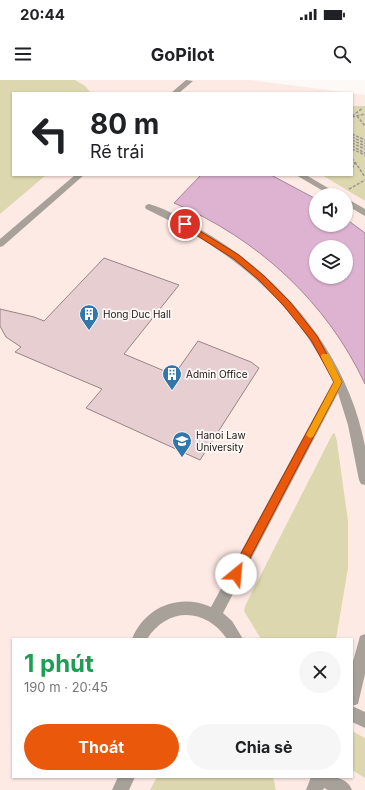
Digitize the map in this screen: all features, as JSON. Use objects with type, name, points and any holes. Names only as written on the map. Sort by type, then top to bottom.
[{"type":"street","points":[[176,92],[189,81],[179,80]]},
{"type":"street","points":[[0,244],[79,176]]},
{"type":"street","points":[[302,176],[323,188]]},
{"type":"street","points":[[353,202],[365,213]]},
{"type":"street","points":[[149,207],[173,217],[236,257],[261,278],[287,304],[314,338],[344,394],[354,429],[365,480]]},
{"type":"street","points":[[214,615],[338,382]]},
{"type":"street","points":[[139,638],[142,632],[153,619],[168,610],[185,607],[202,609],[214,615],[231,629],[236,638]]},
{"type":"street","points":[[353,694],[365,641]]},
{"type":"street","points":[[353,714],[365,720]]},
{"type":"street","points":[[120,790],[126,778]]},
{"type":"street","points":[[314,790],[320,778]]},
{"type":"street","points":[[323,778],[344,790]]},
{"type":"path","points":[[353,116],[363,108]]},
{"type":"path","points":[[353,117],[365,114]]},
{"type":"path","points":[[357,116],[365,126]]},
{"type":"path","points":[[353,136],[365,142]]},
{"type":"path","points":[[353,142],[365,148]]},
{"type":"path","points":[[353,148],[365,154]]},
{"type":"path","points":[[353,159],[365,178],[353,189]]},
{"type":"path","points":[[353,166],[355,162]]},
{"type":"shaded area","name":"Hanoi Law University","points":[[0,80],[250,80],[343,92],[12,92],[12,176],[353,176],[353,93],[365,95],[365,790],[0,790]]},
{"type":"shaded area","points":[[0,80],[75,80],[85,86],[90,92],[12,92],[12,176],[45,176],[0,214]]},
{"type":"shaded area","points":[[353,106],[365,106],[365,201],[353,194],[353,188],[344,188],[324,176],[353,176]]},
{"type":"shaded area","points":[[200,176],[273,176],[309,195],[309,232],[353,232],[353,224],[365,233],[365,384],[349,354],[331,326],[310,300],[261,254],[234,235],[204,217],[174,203]]},
{"type":"shaded area","points":[[333,433],[335,434],[348,521],[348,568],[336,638],[260,638],[244,611],[245,606]]},
{"type":"shaded area","points":[[353,732],[365,738],[365,778],[353,771]]},
{"type":"shaded area","points":[[156,778],[273,778],[276,790],[150,790]]},
{"type":"building","points":[[104,258],[179,285],[124,354],[174,375],[198,341],[251,362],[259,368],[200,460],[86,408],[102,389],[15,352],[21,347],[6,337],[0,326],[0,309],[34,317],[44,321]]},
{"type":"slow traffic","points":[[310,435],[338,382],[325,357]]},
{"type":"place","name":"Hong Duc Hall","points":[[89,331]]},
{"type":"place","name":"Admin Office","points":[[172,391]]},
{"type":"place","name":"Hanoi Law University","points":[[182,458]]},
{"type":"route","points":[[185,224],[236,257],[261,278],[287,304],[314,338],[338,382],[236,574]]}]
